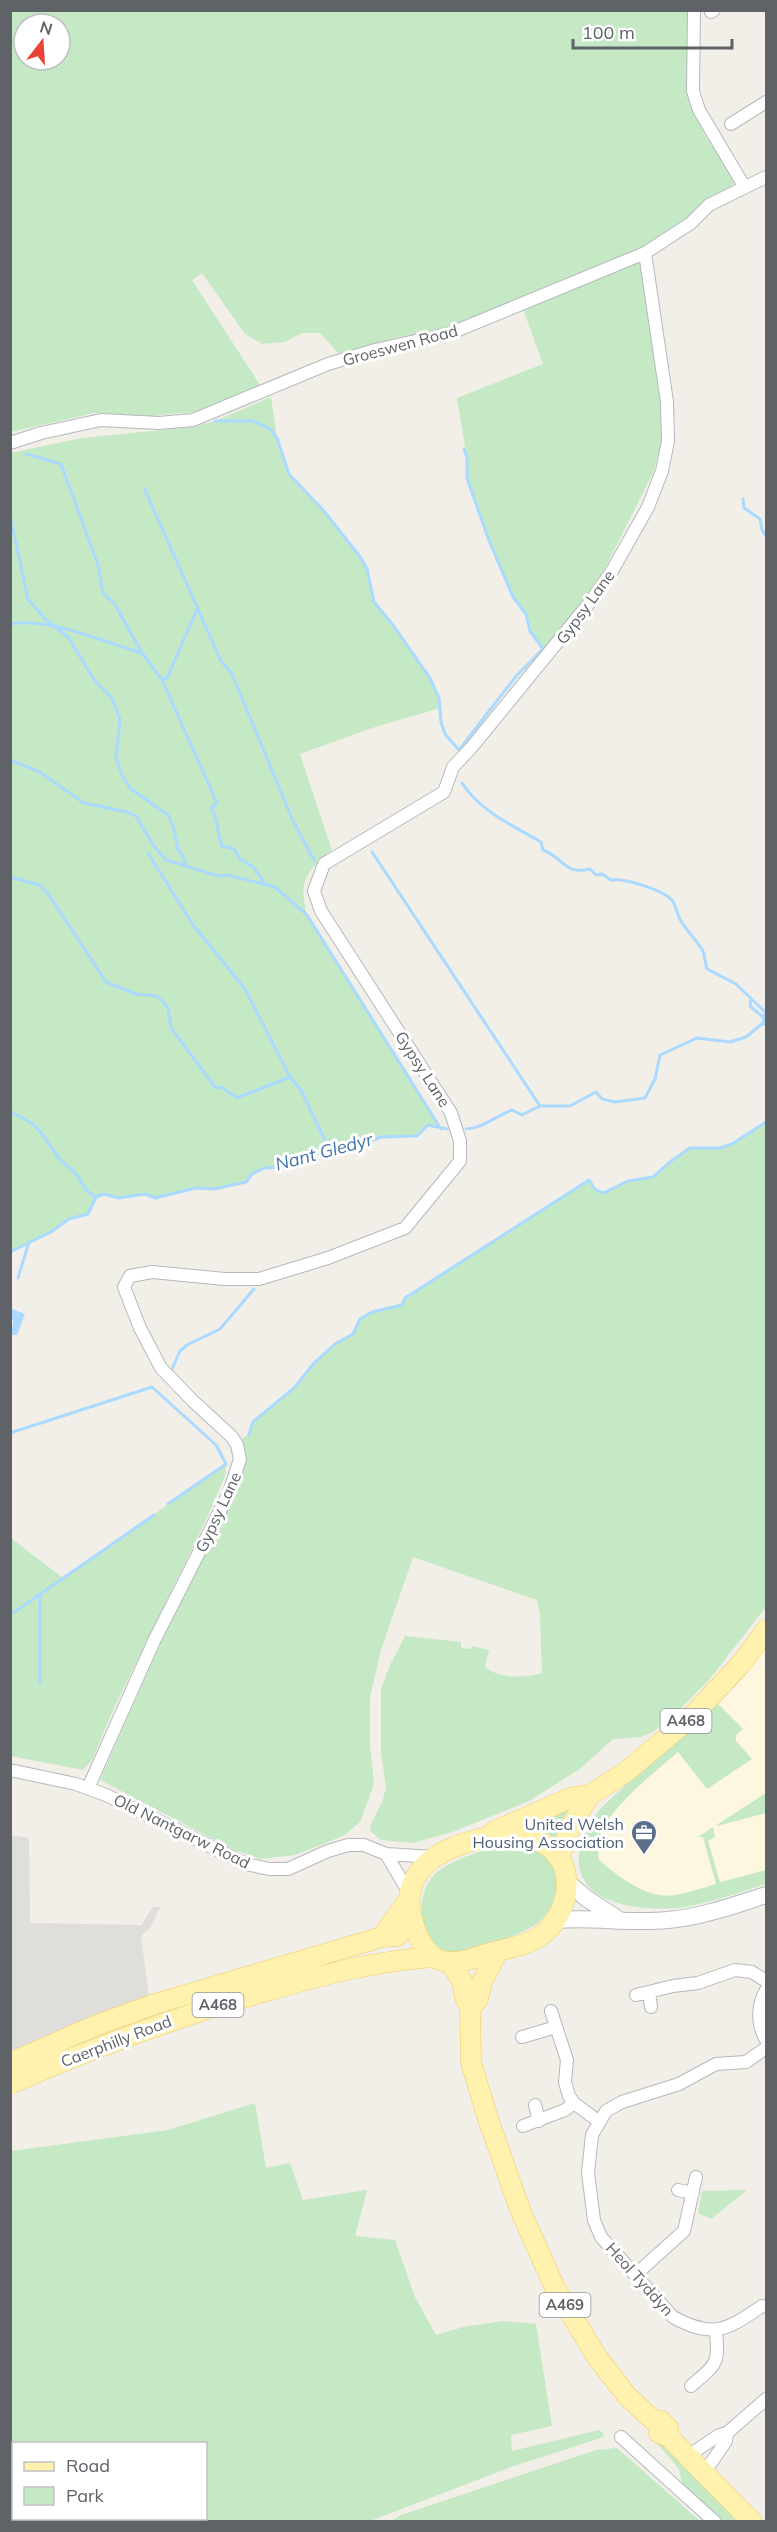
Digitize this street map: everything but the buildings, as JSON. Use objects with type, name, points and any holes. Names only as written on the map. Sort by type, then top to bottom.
[{"type":"main road","name":"A468","points":[[557,1856],[563,1848],[571,1826],[590,1796],[627,1772],[690,1718],[740,1665],[766,1630]]},
{"type":"main road","name":"A468","points":[[483,1837],[570,1798],[590,1796]]},
{"type":"main road","points":[[511,1834],[531,1837],[550,1848],[562,1861],[566,1881],[566,1898],[557,1920],[541,1936],[473,1959],[442,1960],[417,1937],[409,1903],[416,1875],[435,1857],[483,1837],[511,1834]]},
{"type":"main road","points":[[566,1881],[586,1898],[619,1919]]},
{"type":"main road","points":[[557,1920],[619,1919],[645,1922],[670,1920],[699,1915],[766,1895]]},
{"type":"main road","name":"Caerphilly Road","points":[[10,2063],[94,2026],[155,2004],[382,1937],[409,1903]]},
{"type":"main road","name":"A469","points":[[470,2008],[478,1999],[482,1982],[498,1951]]},
{"type":"main road","name":"Caerphilly Road","points":[[10,2084],[126,2036],[201,2010],[338,1970],[395,1960],[442,1960]]},
{"type":"main road","name":"A469","points":[[442,1960],[462,1981],[470,2008],[471,2062],[488,2119],[521,2212],[555,2288],[597,2357],[627,2396],[653,2420],[653,2428],[661,2436],[669,2438],[688,2456],[752,2522]]},
{"type":"street","points":[[694,10],[693,91],[699,110],[744,186]]},
{"type":"street","points":[[731,124],[766,102]]},
{"type":"street","name":"Groeswen Road","points":[[10,443],[42,433],[101,420],[159,423],[193,420],[328,364],[375,350],[451,333],[645,253],[691,223],[710,205],[766,177]]},
{"type":"street","name":"Gypsy Lane","points":[[88,1788],[154,1641],[229,1493],[240,1459],[237,1445],[232,1437],[161,1368],[140,1328],[124,1287],[130,1275],[152,1272],[225,1279],[259,1279],[328,1258],[405,1228],[460,1161],[460,1141],[451,1113],[321,911],[314,891],[324,864],[444,792],[453,767],[591,601],[612,571],[648,507],[662,471],[668,441],[667,402],[645,253]]},
{"type":"street","name":"Old Nantgarw Road","points":[[10,1770],[88,1788],[155,1818],[246,1864],[259,1868],[288,1869],[328,1851],[348,1845],[364,1845],[386,1854],[435,1857]]},
{"type":"street","points":[[386,1854],[409,1903]]},
{"type":"street","points":[[636,1995],[698,1983],[735,1970],[752,1972],[766,1981]]},
{"type":"street","points":[[766,1990],[761,2000],[760,2017],[761,2031],[766,2040]]},
{"type":"street","points":[[649,1992],[651,2007]]},
{"type":"street","points":[[551,2011],[567,2060],[565,2082],[574,2103],[598,2121],[606,2111],[622,2102],[679,2084],[716,2064],[746,2062],[766,2048]]},
{"type":"street","points":[[522,2037],[556,2027]]},
{"type":"street","points":[[524,2126],[565,2110],[574,2103]]},
{"type":"street","points":[[535,2105],[539,2121]]},
{"type":"street","name":"Heol Tyddyn","points":[[598,2121],[592,2135],[588,2173],[594,2220],[601,2237],[673,2317],[688,2326],[716,2330]]},
{"type":"street","points":[[635,2275],[684,2231],[696,2177]]},
{"type":"street","points":[[678,2190],[693,2193]]},
{"type":"street","points":[[691,2386],[716,2365],[718,2354],[716,2330],[732,2326],[765,2306]]},
{"type":"street","points":[[688,2456],[719,2434],[727,2433],[766,2399]]},
{"type":"street","points":[[704,2473],[726,2441],[727,2433]]},
{"type":"street","points":[[621,2437],[715,2522]]},
{"type":"shaded area","points":[[766,1645],[766,1884],[735,1894],[621,1902],[583,1843],[599,1820],[738,1684]]},
{"type":"shaded area","points":[[10,1835],[29,1838],[30,1923],[141,1925],[153,1907],[160,1907],[150,1928],[141,1936],[149,1996],[88,2018],[11,2053]]},
{"type":"green space","points":[[10,11],[689,11],[692,106],[707,139],[729,166],[734,183],[731,188],[696,208],[689,220],[636,251],[459,325],[395,338],[340,355],[320,333],[302,333],[285,342],[262,344],[245,334],[202,273],[192,280],[260,385],[203,411],[140,417],[94,413],[11,432]]},
{"type":"green space","points":[[639,262],[644,278],[662,401],[662,442],[653,473],[600,578],[543,649],[530,631],[526,614],[513,597],[467,478],[467,458],[457,398],[543,364],[523,309]]},
{"type":"green space","points":[[271,397],[277,438],[289,474],[324,511],[361,558],[367,569],[374,602],[430,678],[439,698],[440,708],[372,728],[300,754],[332,850],[310,871],[306,878],[303,894],[307,915],[441,1129],[428,1125],[417,1136],[381,1137],[345,1151],[311,1154],[285,1167],[264,1168],[252,1174],[246,1182],[214,1189],[196,1188],[155,1198],[145,1194],[118,1198],[104,1194],[96,1197],[88,1214],[69,1219],[51,1232],[11,1252],[10,453],[82,438],[192,427],[215,421]]},
{"type":"green space","points":[[766,1122],[766,1607],[708,1681],[677,1712],[654,1731],[641,1737],[613,1739],[581,1768],[529,1801],[452,1832],[413,1843],[381,1840],[370,1831],[386,1787],[381,1753],[381,1689],[405,1636],[461,1642],[461,1648],[471,1649],[472,1646],[489,1650],[485,1667],[497,1674],[528,1676],[542,1673],[540,1615],[537,1600],[413,1557],[381,1650],[370,1697],[370,1746],[374,1784],[360,1822],[343,1836],[295,1855],[260,1859],[232,1849],[100,1780],[160,1644],[237,1489],[245,1462],[242,1439],[249,1434],[253,1422],[295,1387],[314,1363],[335,1344],[353,1334],[360,1319],[372,1312],[402,1305],[405,1298],[589,1180],[595,1189],[603,1192],[628,1181],[653,1177],[690,1148],[720,1148],[732,1144]]},
{"type":"green space","points":[[226,1464],[225,1476],[206,1520],[114,1708],[92,1760],[83,1770],[11,1756],[11,1538],[63,1578]]},
{"type":"green space","points":[[715,1701],[743,1729],[736,1735],[736,1741],[752,1759],[707,1789],[678,1752],[615,1810],[601,1832],[599,1860],[634,1885],[654,1894],[675,1895],[716,1884],[703,1837],[698,1837],[713,1827],[715,1837],[708,1841],[720,1882],[766,1870],[766,1884],[711,1901],[678,1908],[652,1909],[628,1906],[607,1899],[591,1889],[581,1875],[579,1857],[585,1834],[601,1808]]},
{"type":"green space","points":[[766,1793],[766,1813],[717,1826],[718,1824]]},
{"type":"green space","points":[[574,1803],[555,1838],[531,1824]]},
{"type":"green space","points":[[510,1843],[537,1848],[552,1864],[556,1884],[555,1895],[546,1915],[524,1931],[466,1952],[451,1953],[439,1948],[430,1939],[424,1927],[422,1899],[426,1886],[434,1875],[449,1864]]},
{"type":"green space","points":[[255,2103],[266,2168],[290,2163],[303,2200],[367,2190],[355,2236],[395,2240],[415,2297],[436,2335],[463,2327],[502,2321],[536,2324],[552,2426],[511,2435],[512,2451],[599,2430],[604,2437],[514,2466],[370,2521],[11,2521],[11,2151],[168,2130]]},
{"type":"green space","points":[[747,2190],[711,2219],[698,2213],[702,2191]]},
{"type":"green space","points":[[656,2436],[740,2521],[723,2521],[682,2484],[679,2469],[656,2442]]},
{"type":"green space","points":[[617,2448],[700,2521],[391,2521],[401,2515],[596,2450]]},
{"type":"water","points":[[10,1308],[25,1314],[17,1335],[11,1335],[13,1322]]},
{"type":"waterway","points":[[215,421],[253,421],[270,429],[277,438],[289,474],[324,511],[361,558],[367,569],[374,602],[430,678],[439,698],[441,722],[445,734],[459,750],[517,675],[543,649],[530,631],[526,614],[513,597],[488,538],[467,478],[467,458],[464,449]]},
{"type":"waterway","points":[[26,454],[61,464],[98,565],[103,593],[114,603],[142,653],[162,680],[217,803],[211,808],[216,818],[222,846],[234,849],[239,858],[254,868],[264,882]]},
{"type":"waterway","points":[[144,488],[221,661],[232,674],[293,821],[314,860]]},
{"type":"waterway","points":[[743,499],[744,508],[760,519],[766,536]]},
{"type":"waterway","points":[[10,515],[28,599],[45,619],[69,638],[94,680],[112,698],[120,720],[116,757],[122,775],[130,788],[168,815],[174,829],[178,850],[185,864]]},
{"type":"waterway","points":[[162,680],[167,678],[198,607]]},
{"type":"waterway","points":[[10,624],[26,623],[59,627],[142,653]]},
{"type":"waterway","points":[[10,760],[38,771],[84,803],[136,816],[153,845],[166,860],[218,876],[227,875],[275,887],[307,915],[441,1129]]},
{"type":"waterway","points":[[462,783],[488,810],[541,842],[543,850],[569,868],[590,869],[596,875],[602,874],[611,880],[642,885],[667,896],[675,905],[683,925],[703,951],[707,969],[736,984],[765,1012],[763,1023]]},
{"type":"waterway","points":[[372,852],[540,1106]]},
{"type":"waterway","points":[[148,853],[193,925],[245,989],[290,1077],[301,1090],[328,1147],[327,1152]]},
{"type":"waterway","points":[[10,877],[40,885],[49,895],[106,982],[136,994],[157,996],[163,1001],[168,1008],[171,1028],[215,1087],[223,1088],[237,1098],[290,1077]]},
{"type":"waterway","points":[[751,1000],[750,1006],[764,1018]]},
{"type":"waterway","name":"Nant Gledyr","points":[[466,1129],[484,1124],[512,1110],[522,1115],[540,1106],[570,1106],[596,1092],[602,1099],[615,1102],[645,1098],[655,1079],[660,1055],[697,1038],[730,1042],[746,1037],[763,1023],[766,1025]]},
{"type":"waterway","points":[[10,1112],[28,1121],[39,1130],[60,1159],[75,1173],[85,1189],[96,1197]]},
{"type":"waterway","points":[[249,1434],[253,1422],[295,1387],[314,1363],[335,1344],[353,1334],[360,1319],[372,1312],[402,1305],[405,1298],[589,1180],[595,1189],[603,1193],[628,1181],[653,1177],[690,1148],[720,1148],[732,1144],[766,1122]]},
{"type":"waterway","name":"Nant Gledyr","points":[[10,1252],[51,1232],[69,1219],[88,1214],[96,1197],[104,1194],[118,1198],[145,1194],[155,1198],[196,1188],[214,1189],[246,1182],[252,1174],[264,1168],[285,1167],[311,1154],[345,1151],[381,1137],[417,1136],[428,1125],[447,1129]]},
{"type":"waterway","points":[[18,1278],[29,1242]]},
{"type":"waterway","points":[[172,1369],[180,1351],[187,1345],[220,1329],[254,1289]]},
{"type":"waterway","points":[[10,1433],[152,1387],[216,1445],[226,1464],[168,1504]]},
{"type":"waterway","points":[[13,1613],[154,1515]]},
{"type":"waterway","points":[[40,1596],[40,1683]]},
{"type":"place","name":"United Welsh Housing Association","points":[[644,1856]]}]
